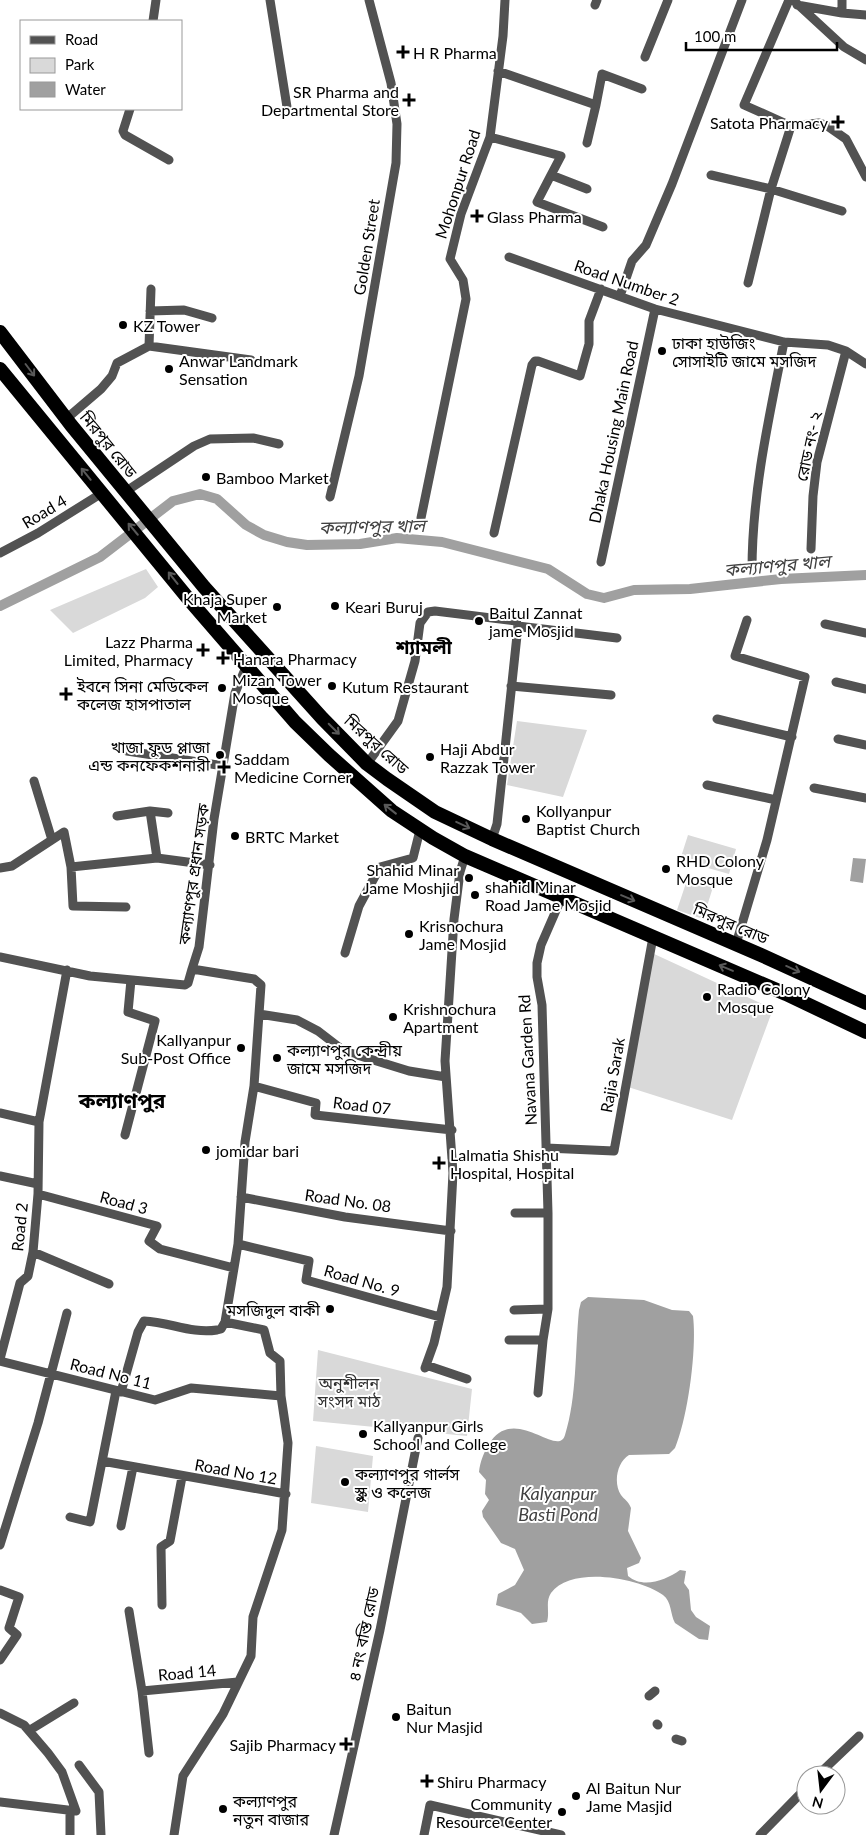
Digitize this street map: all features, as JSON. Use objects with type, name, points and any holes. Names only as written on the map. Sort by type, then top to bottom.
[{"type":"highway","name":"মিরপুর রোড","points":[[0,332],[66,419],[204,587],[300,694],[368,764],[435,812],[492,839],[736,944],[866,1003]]},
{"type":"highway","points":[[0,368],[246,667],[329,755],[392,811],[465,856],[561,899],[786,994],[866,1032]]},
{"type":"street","points":[[153,20],[156,0]]},
{"type":"street","points":[[270,0],[286,107]]},
{"type":"street","name":"Golden Street","points":[[330,498],[359,376],[396,163],[397,124],[395,108],[369,0]]},
{"type":"street","name":"Mohonpur Road","points":[[422,518],[466,299],[462,280],[450,259],[461,214],[490,137],[505,0]]},
{"type":"street","points":[[645,58],[668,0]]},
{"type":"street","points":[[620,296],[632,262],[646,245],[672,184],[742,0]]},
{"type":"street","points":[[842,0],[842,13]]},
{"type":"street","points":[[793,2],[842,13],[866,15]]},
{"type":"street","points":[[793,2],[844,47],[866,60]]},
{"type":"street","points":[[793,2],[744,105],[791,126],[819,123],[826,125],[846,139],[866,177]]},
{"type":"street","points":[[498,71],[596,105]]},
{"type":"street","points":[[587,143],[602,74],[642,89]]},
{"type":"street","points":[[130,110],[123,131],[125,135],[169,160]]},
{"type":"street","points":[[748,283],[771,189],[791,126]]},
{"type":"street","points":[[490,137],[560,156],[537,202],[603,227]]},
{"type":"street","points":[[711,174],[771,189],[842,211]]},
{"type":"street","points":[[551,175],[587,190]]},
{"type":"street","name":"Road Number 2","points":[[509,257],[655,309],[784,342],[824,344],[846,351],[866,364]]},
{"type":"street","points":[[149,346],[151,289]]},
{"type":"street","points":[[494,533],[532,365],[535,361],[580,376],[589,344],[588,321],[601,289]]},
{"type":"street","name":"Dhaka Housing Main Road","points":[[600,562],[655,309]]},
{"type":"street","points":[[150,312],[184,310],[212,318]]},
{"type":"street","points":[[752,570],[752,528],[757,487],[784,342]]},
{"type":"street","points":[[66,419],[102,389],[112,376],[117,363],[149,346],[251,360]]},
{"type":"street","name":"রোড নং- ২","points":[[811,549],[813,496],[818,462],[846,351]]},
{"type":"street","points":[[130,497],[194,446],[210,440],[253,438],[279,444]]},
{"type":"street","name":"Road 4","points":[[0,553],[38,533],[102,493]]},
{"type":"street","points":[[368,764],[398,721],[414,661],[420,623],[424,616],[435,611],[515,620],[518,626],[510,686],[497,824],[492,839]]},
{"type":"street","points":[[736,944],[767,840],[805,676],[735,656],[747,620]]},
{"type":"street","points":[[825,624],[866,632]]},
{"type":"street","points":[[518,626],[616,638]]},
{"type":"street","name":"কল্যাণপুর প্রধান সড়ক","points":[[225,1322],[238,1244],[245,1142],[254,1086],[262,984],[259,981],[192,969],[199,947],[214,819],[235,693],[246,667]]},
{"type":"street","points":[[836,682],[866,689]]},
{"type":"street","points":[[510,686],[611,695]]},
{"type":"street","points":[[717,719],[792,737]]},
{"type":"street","points":[[838,739],[866,745]]},
{"type":"street","points":[[127,751],[224,766]]},
{"type":"street","points":[[34,781],[53,839]]},
{"type":"street","points":[[707,785],[776,800]]},
{"type":"street","points":[[814,788],[866,798]]},
{"type":"street","points":[[150,812],[156,858]]},
{"type":"street","points":[[117,816],[150,812],[168,813]]},
{"type":"street","points":[[346,953],[359,906],[380,867],[413,858],[420,830]]},
{"type":"street","points":[[0,868],[12,866],[64,832],[71,867],[73,906],[126,907]]},
{"type":"street","points":[[465,856],[460,872],[454,919],[446,1077],[452,1130],[454,1173],[451,1230],[446,1287],[440,1317],[425,1367],[467,1379]]},
{"type":"street","points":[[71,867],[156,858],[210,865]]},
{"type":"street","name":"Navana Garden Rd","points":[[538,1393],[548,1309],[548,1213],[542,1005],[537,978],[537,963],[541,945],[561,899]]},
{"type":"street","name":"Rajia Sarak","points":[[546,1148],[614,1151],[652,937]]},
{"type":"street","points":[[0,957],[90,976],[184,985],[188,983],[192,969]]},
{"type":"street","points":[[0,1113],[39,1122],[67,970]]},
{"type":"street","points":[[125,1135],[155,1021],[128,1012],[131,980]]},
{"type":"street","points":[[259,1014],[297,1020],[318,1031],[344,1051],[409,1071],[446,1077]]},
{"type":"street","name":"Road 07","points":[[254,1086],[316,1103],[315,1115],[452,1130]]},
{"type":"street","name":"Road 2","points":[[0,1360],[20,1283],[28,1276],[33,1252],[38,1194],[39,1122]]},
{"type":"street","points":[[0,1176],[38,1184]]},
{"type":"street","name":"Road 3","points":[[38,1194],[157,1226],[149,1241],[160,1248],[234,1268]]},
{"type":"street","name":"Road No. 08","points":[[241,1197],[345,1217],[451,1230]]},
{"type":"street","points":[[515,1213],[548,1213]]},
{"type":"street","name":"Road No. 9","points":[[238,1244],[308,1262],[306,1280],[440,1317]]},
{"type":"street","points":[[33,1252],[109,1284]]},
{"type":"street","points":[[514,1310],[548,1309]]},
{"type":"street","name":"Road No 11","points":[[52,1374],[67,1313]]},
{"type":"street","points":[[70,1516],[90,1522],[118,1392],[138,1332],[144,1320],[158,1321],[190,1331],[217,1330],[225,1322],[264,1330],[270,1353],[280,1361],[281,1396],[288,1442],[286,1494],[280,1539],[253,1617],[252,1656],[223,1714],[183,1776],[174,1835]]},
{"type":"street","points":[[509,1340],[543,1340]]},
{"type":"street","name":"Road No 11","points":[[0,1360],[155,1400],[191,1388],[281,1396]]},
{"type":"street","points":[[0,1545],[52,1374]]},
{"type":"street","name":"৪ নং বস্তি রোড","points":[[334,1835],[380,1630],[418,1438]]},
{"type":"street","name":"Road No 12","points":[[102,1461],[286,1494]]},
{"type":"street","points":[[121,1526],[133,1467]]},
{"type":"street","name":"Road No 12","points":[[162,1605],[161,1547],[170,1541],[182,1476]]},
{"type":"street","points":[[0,1590],[19,1597],[9,1628],[17,1635],[0,1660]]},
{"type":"street","points":[[129,1611],[142,1691]]},
{"type":"street","name":"Road 14","points":[[149,1754],[142,1691],[238,1682]]},
{"type":"street","points":[[30,1730],[74,1703]]},
{"type":"street","points":[[0,1713],[30,1730],[62,1772],[73,1812],[70,1835]]},
{"type":"street","points":[[829,1765],[860,1736]]},
{"type":"street","points":[[79,1765],[99,1792],[101,1835]]},
{"type":"street","points":[[760,1835],[796,1798]]},
{"type":"street","points":[[0,1802],[73,1812]]},
{"type":"street","points":[[424,1835],[430,1805],[561,1835]]},
{"type":"green space","points":[[146,569],[158,587],[145,598],[73,633],[50,610]]},
{"type":"green space","points":[[517,721],[587,730],[563,797],[507,785]]},
{"type":"green space","points":[[688,835],[736,849],[729,874],[680,860]]},
{"type":"green space","points":[[687,880],[713,887],[703,919],[677,910]]},
{"type":"green space","points":[[652,953],[773,1009],[732,1120],[628,1087]]},
{"type":"green space","name":"অনুশীলন সংসদ মাঠ","points":[[318,1350],[472,1389],[467,1436],[313,1421]]},
{"type":"green space","points":[[316,1446],[373,1456],[368,1512],[311,1503]]},
{"type":"water","points":[[853,858],[866,859],[863,883],[850,881]]},
{"type":"water","name":"Kalyanpur Basti Pond","points":[[588,1297],[644,1300],[672,1310],[689,1311],[693,1316],[694,1346],[690,1383],[684,1419],[675,1448],[669,1454],[629,1455],[619,1468],[617,1485],[621,1495],[631,1508],[628,1531],[641,1558],[639,1563],[627,1568],[628,1576],[640,1582],[654,1582],[680,1570],[686,1571],[684,1583],[689,1590],[691,1610],[696,1617],[710,1626],[708,1640],[699,1639],[675,1623],[668,1601],[663,1595],[639,1584],[606,1577],[574,1579],[561,1584],[549,1596],[547,1622],[532,1624],[521,1613],[496,1605],[498,1594],[515,1585],[524,1570],[515,1549],[501,1543],[483,1517],[482,1511],[489,1500],[485,1494],[486,1480],[479,1472],[481,1461],[489,1444],[499,1433],[510,1429],[522,1429],[554,1441],[561,1441],[565,1435],[574,1390],[579,1310],[581,1302]]},
{"type":"waterway","name":"কল্যাণপুর খাল","points":[[0,606],[100,557],[173,501],[200,494],[217,499],[246,525],[264,535],[287,542],[307,545],[360,544],[397,538],[442,542],[548,569],[587,594],[604,598],[634,590],[690,589],[781,579],[866,575]]},
{"type":"place","name":"H R Pharma","points":[[403,52]]},
{"type":"place","name":"SR Pharma and Departmental Store","points":[[409,100]]},
{"type":"place","name":"Satota Pharmacy","points":[[838,122]]},
{"type":"place","name":"Glass Pharma","points":[[477,216]]},
{"type":"place","name":"KZ Tower","points":[[123,325]]},
{"type":"place","name":"ঢাকা হাউজিং সোসাইটি জামে মসজিদ","points":[[662,351]]},
{"type":"place","name":"Anwar Landmark Sensation","points":[[169,369]]},
{"type":"place","name":"Bamboo Market","points":[[206,477]]},
{"type":"place","name":"Keari Buruj","points":[[335,606]]},
{"type":"place","name":"Khaja Super Market","points":[[277,607]]},
{"type":"place","name":"Baitul Zannat jame Mosjid","points":[[479,621]]},
{"type":"place","name":"Lazz Pharma Limited, Pharmacy","points":[[203,650]]},
{"type":"place","name":"Hanara Pharmacy","points":[[223,658]]},
{"type":"place","name":"Kutum Restaurant","points":[[332,686]]},
{"type":"place","name":"Mizan Tower Mosque","points":[[222,688]]},
{"type":"place","name":"ইবনে সিনা মেডিকেল কলেজ হাসপাতাল","points":[[66,694]]},
{"type":"place","name":"খাজা ফুড প্লাজা এন্ড কনফেকশনারী","points":[[220,755]]},
{"type":"place","name":"Haji Abdur Razzak Tower","points":[[430,757]]},
{"type":"place","name":"Saddam Medicine Corner","points":[[224,767]]},
{"type":"place","name":"Kollyanpur Baptist Church","points":[[526,819]]},
{"type":"place","name":"BRTC Market","points":[[235,836]]},
{"type":"place","name":"RHD Colony Mosque","points":[[666,869]]},
{"type":"place","name":"Shahid Minar Jame Moshjid","points":[[469,878]]},
{"type":"place","name":"shahid Minar Road Jame Mosjid","points":[[475,895]]},
{"type":"place","name":"Krisnochura Jame Mosjid","points":[[409,934]]},
{"type":"place","name":"Radio Colony Mosque","points":[[707,997]]},
{"type":"place","name":"Krishnochura Apartment","points":[[393,1017]]},
{"type":"place","name":"Kallyanpur Sub-Post Office","points":[[241,1048]]},
{"type":"place","name":"কল্যাণপুর কেন্দ্রীয় জামে মসজিদ","points":[[277,1058]]},
{"type":"place","name":"jomidar bari","points":[[206,1150]]},
{"type":"place","name":"Lalmatia Shishu Hospital, Hospital","points":[[439,1163]]},
{"type":"place","name":"মসজিদুল বাকী","points":[[330,1309]]},
{"type":"place","name":"Kallyanpur Girls School and College","points":[[363,1434]]},
{"type":"place","name":"কল্যাণপুর গার্লস স্কুল ও কলেজ","points":[[345,1482]]},
{"type":"place","name":"Baitun Nur Masjid","points":[[396,1717]]},
{"type":"place","name":"Sajib Pharmacy","points":[[346,1744]]},
{"type":"place","name":"Shiru Pharmacy","points":[[427,1781]]},
{"type":"place","name":"Al Baitun Nur Jame Masjid","points":[[576,1796]]},
{"type":"place","name":"কল্যাণপুর নতুন বাজার","points":[[223,1809]]},
{"type":"place","name":"Community Resource Center","points":[[562,1812]]},
{"type":"district","name":"শ্যামলী","points":[[424,646]]},
{"type":"district","name":"কল্যাণপুর","points":[[122,1099]]}]
